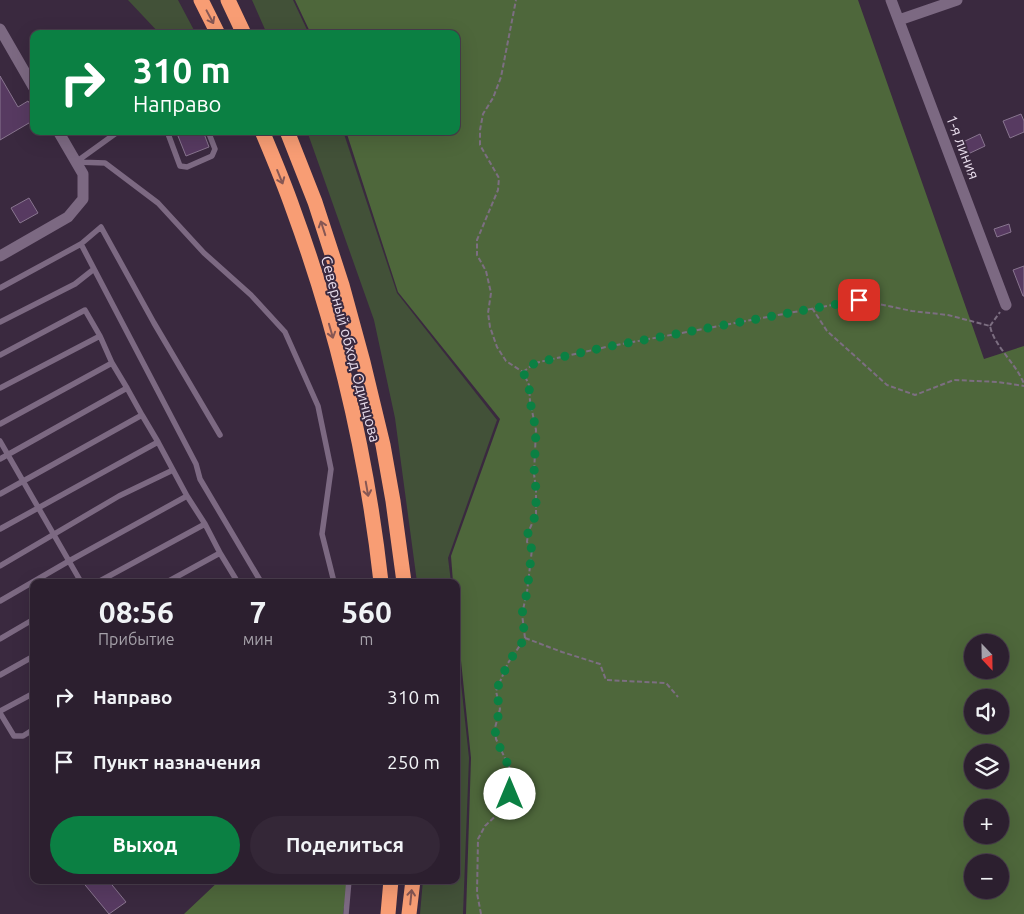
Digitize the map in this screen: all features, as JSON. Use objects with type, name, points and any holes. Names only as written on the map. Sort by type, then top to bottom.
[{"type":"highway","points":[[201,0],[216,30]]},
{"type":"highway","points":[[228,0],[242,30]]},
{"type":"highway","name":"Северный обход Одинцова","points":[[264,135],[293,209],[321,294],[342,369],[361,451],[381,579]]},
{"type":"highway","name":"Северный обход Одинцова","points":[[289,135],[315,202],[342,285],[363,362],[385,454],[404,579]]},
{"type":"highway","points":[[388,914],[391,884]]},
{"type":"highway","points":[[409,914],[413,884]]},
{"type":"street","name":"1-я линия","points":[[892,0],[1006,305]]},
{"type":"street","points":[[899,20],[957,0]]},
{"type":"street","points":[[0,30],[30,81]]},
{"type":"street","points":[[0,256],[68,217],[83,199],[83,174],[60,135]]},
{"type":"lane","points":[[76,162],[113,135]]},
{"type":"lane","points":[[168,135],[180,166],[187,167],[212,156],[215,149],[210,135]]},
{"type":"lane","points":[[76,162],[105,163],[158,203],[204,254],[251,295],[285,332],[318,406],[332,469],[322,534],[333,579]]},
{"type":"lane","points":[[0,288],[81,244],[101,228],[220,435]]},
{"type":"lane","points":[[81,244],[196,464],[200,479],[259,579]]},
{"type":"lane","points":[[0,322],[75,284],[94,269]]},
{"type":"lane","points":[[0,355],[85,310],[100,336],[112,363],[187,496],[205,524],[234,579]]},
{"type":"lane","points":[[0,388],[100,336]]},
{"type":"lane","points":[[0,424],[112,363]]},
{"type":"lane","points":[[0,459],[127,388]]},
{"type":"lane","points":[[0,494],[142,415]]},
{"type":"lane","points":[[0,441],[79,579]]},
{"type":"lane","points":[[0,529],[158,442]]},
{"type":"lane","points":[[0,566],[119,496],[173,470]]},
{"type":"lane","points":[[38,579],[187,496]]},
{"type":"lane","points":[[104,579],[205,524]]},
{"type":"lane","points":[[173,579],[220,553]]},
{"type":"lane","points":[[0,601],[30,584]]},
{"type":"lane","points":[[0,639],[30,621]]},
{"type":"lane","points":[[0,675],[30,658]]},
{"type":"lane","points":[[30,695],[0,712],[14,736],[23,736],[30,732]]},
{"type":"lane","points":[[346,914],[349,884]]},
{"type":"path","points":[[481,914],[477,893],[478,839],[485,826],[508,804],[510,794],[510,769],[496,739],[495,728],[500,709],[496,691],[508,663],[525,638],[522,614],[527,592],[532,549],[527,542],[528,533],[536,514],[534,474],[536,430],[529,385],[523,372],[506,361],[497,347],[490,327],[488,313],[491,293],[486,271],[477,255],[477,240],[498,190],[499,178],[480,145],[483,114],[493,98],[501,77],[516,0]]},
{"type":"path","points":[[523,372],[535,363],[588,351],[859,300],[948,315],[990,326]]},
{"type":"path","points":[[1006,305],[990,326],[992,336],[1008,356],[1024,385]]},
{"type":"path","points":[[812,308],[827,331],[887,385],[915,395],[954,380],[1024,385]]},
{"type":"path","points":[[525,638],[600,664],[606,680],[666,683],[678,697]]},
{"type":"green space","points":[[128,0],[178,0],[194,30],[156,30]]},
{"type":"green space","points":[[252,0],[293,0],[307,30],[265,30]]},
{"type":"green space","points":[[295,0],[858,0],[984,359],[1024,346],[1024,914],[466,914],[471,758],[460,651],[460,579],[453,579],[451,556],[500,419],[398,292],[347,135],[460,135],[460,30],[309,30]]},
{"type":"green space","points":[[308,135],[344,135],[397,293],[497,420],[448,558],[451,579],[417,579],[395,418],[374,320]]},
{"type":"green space","points":[[460,674],[469,758],[463,914],[420,914],[423,884],[460,884]]},
{"type":"green space","points":[[216,884],[347,884],[343,914],[184,914]]},
{"type":"building","points":[[0,76],[18,107],[28,101],[30,104],[30,122],[0,140]]},
{"type":"building","points":[[1021,114],[1024,121],[1024,132],[1010,138],[1003,121]]},
{"type":"building","points":[[980,134],[985,146],[968,154],[963,142]]},
{"type":"building","points":[[178,135],[204,135],[209,147],[186,156]]},
{"type":"building","points":[[29,198],[38,213],[20,223],[11,208]]},
{"type":"building","points":[[1009,224],[1011,232],[997,237],[994,229]]},
{"type":"building","points":[[1024,266],[1024,296],[1023,296],[1013,270]]},
{"type":"building","points":[[84,884],[111,884],[126,902],[109,914]]},
{"type":"route","points":[[510,794],[510,769],[496,739],[495,728],[500,709],[496,691],[508,663],[525,638],[522,614],[527,592],[532,549],[527,542],[528,533],[536,514],[534,474],[536,430],[529,385],[523,372],[535,363],[606,347],[859,300]]}]
